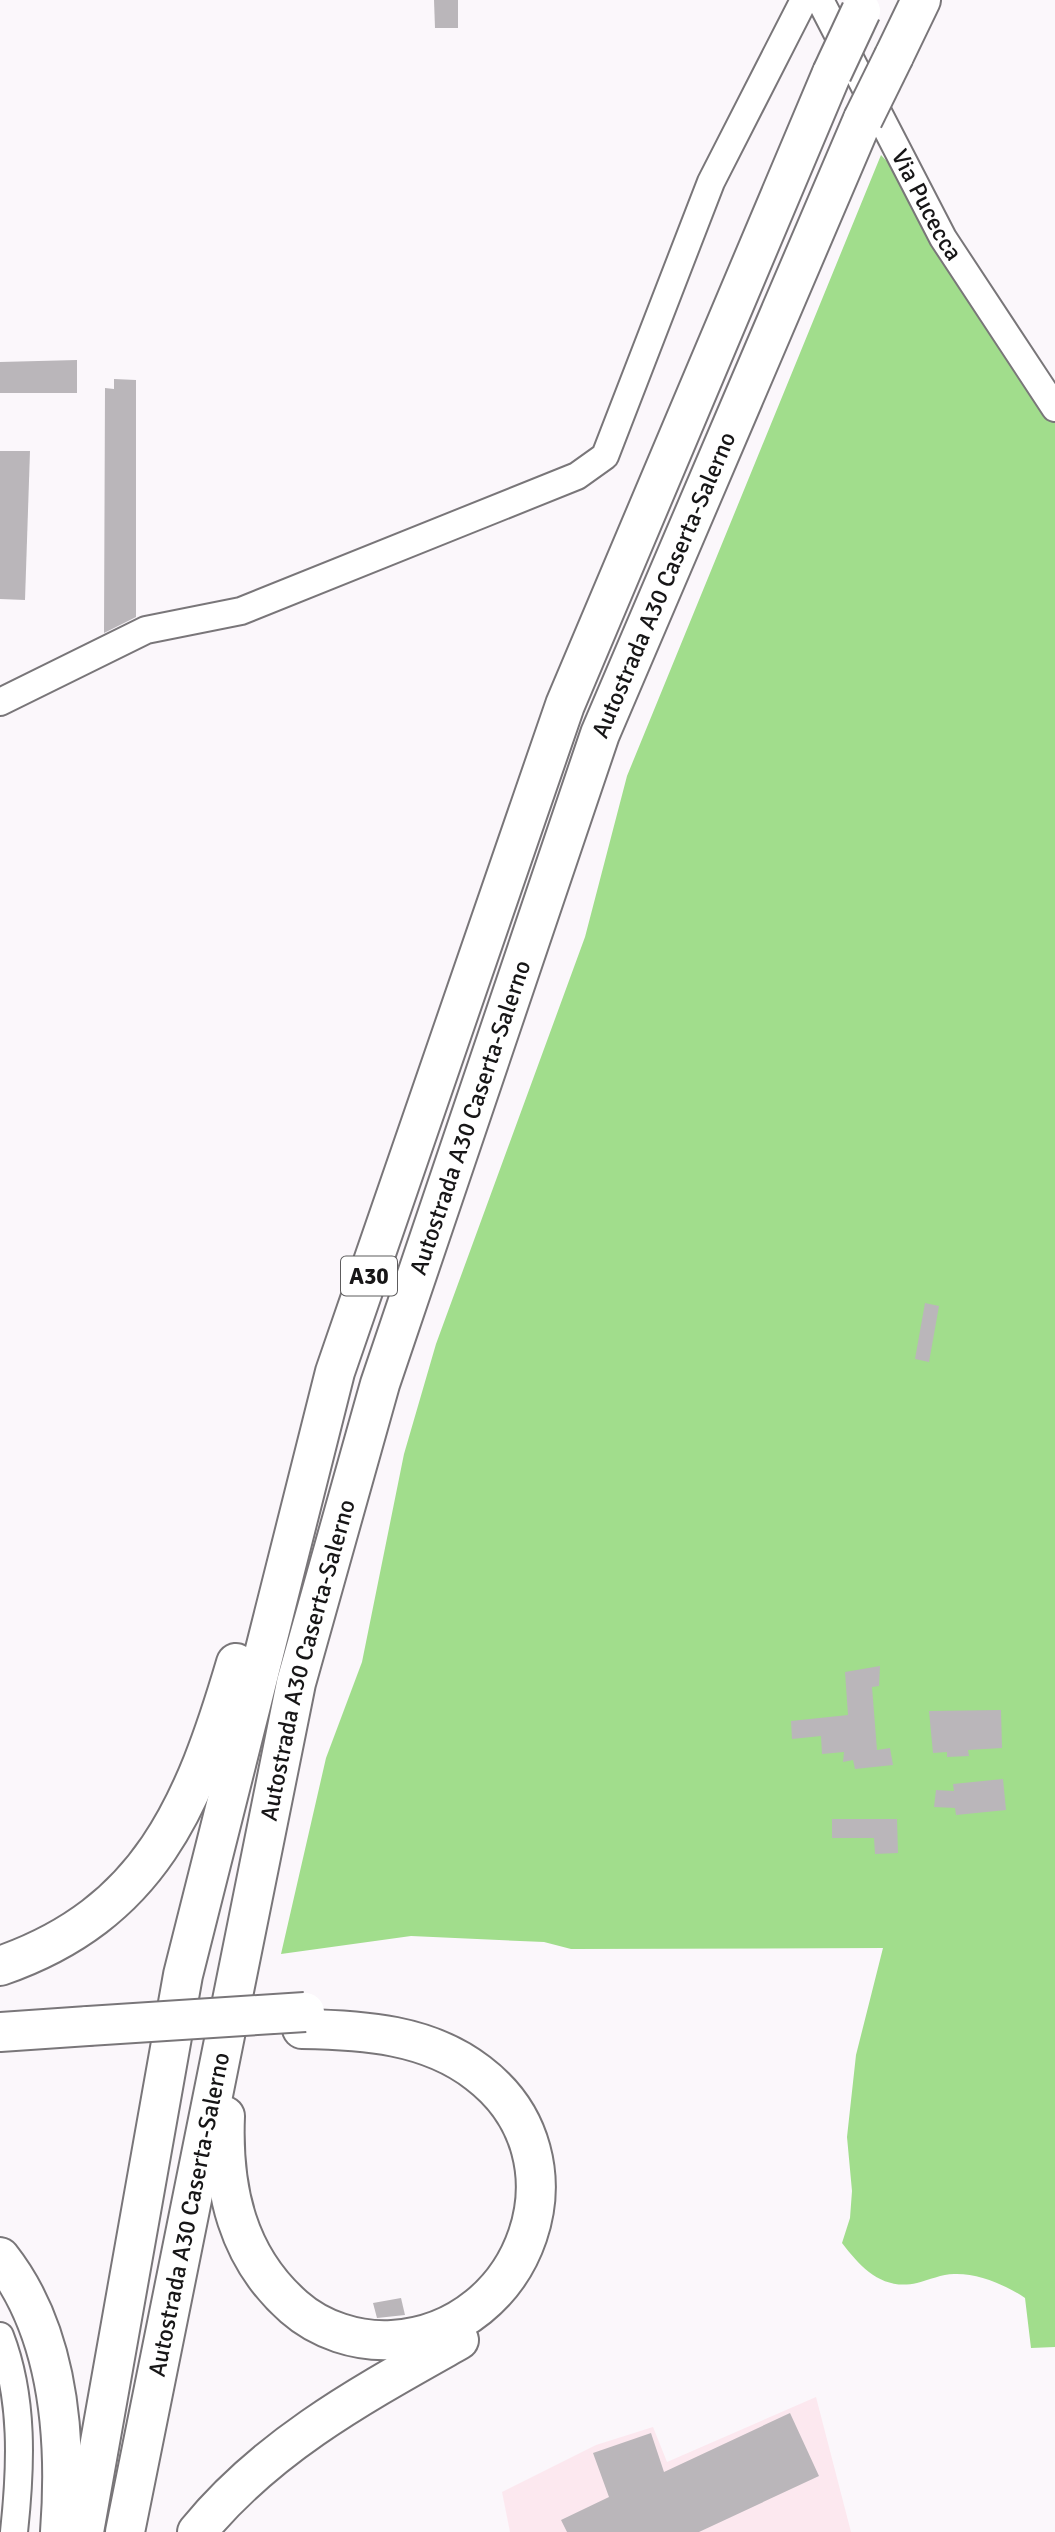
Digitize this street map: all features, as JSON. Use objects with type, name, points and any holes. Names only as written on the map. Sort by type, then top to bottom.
[{"type":"highway","name":"Autostrada A30 Caserta-Salerno","points":[[125,2532],[296,1683],[380,1384],[600,734],[863,119],[921,0]]},
{"type":"highway","name":"Autostrada A30 Caserta-Salerno","points":[[84,2532],[183,1975],[335,1372],[565,705],[832,74],[864,6]]},
{"type":"highway","points":[[0,1966],[66,1938],[98,1914],[125,1891],[164,1842],[196,1783],[221,1713],[276,1536],[313,1460]]},
{"type":"highway","points":[[296,1683],[285,1794],[225,2108],[224,2153],[228,2190],[237,2225],[253,2261],[277,2292],[306,2318],[341,2334],[376,2341],[412,2339],[438,2332],[486,2302],[505,2281],[521,2256],[536,2205],[532,2158],[523,2131],[499,2092],[479,2073],[430,2047],[370,2032],[303,2021]]},
{"type":"highway","points":[[0,2048],[86,2035],[372,2014],[407,2022],[465,2044],[489,2060],[512,2081],[541,2127],[550,2155],[553,2188],[544,2246],[534,2270],[498,2314],[287,2443],[249,2476],[197,2532]]},
{"type":"highway","points":[[0,2032],[86,2035]]},
{"type":"highway","points":[[0,2257],[27,2301],[43,2341],[54,2383],[61,2429],[60,2532]]},
{"type":"street","points":[[0,702],[146,630],[241,611],[577,476],[605,456],[711,182],[804,0]]},
{"type":"street","name":"Via Pucecca","points":[[820,0],[943,238],[1053,402]]},
{"type":"street","points":[[0,2336],[15,2389],[20,2443],[13,2532]]},
{"type":"shaded area","points":[[816,2397],[851,2532],[510,2532],[502,2492],[596,2445],[653,2427],[667,2462]]},
{"type":"green space","points":[[881,155],[910,186],[1055,415],[1055,2347],[1031,2348],[1025,2298],[1009,2289],[963,2274],[945,2275],[905,2285],[894,2284],[865,2269],[842,2243],[850,2218],[852,2191],[847,2137],[856,2055],[883,1948],[571,1949],[544,1942],[411,1936],[281,1954],[326,1758],[362,1662],[404,1454],[436,1344],[585,937],[627,776]]},
{"type":"building","points":[[434,0],[458,0],[458,28],[435,28]]},
{"type":"building","points":[[77,360],[77,393],[0,393],[0,362]]},
{"type":"building","points":[[114,379],[136,380],[136,617],[104,633],[105,388],[114,389]]},
{"type":"building","points":[[0,451],[30,451],[25,600],[0,599]]},
{"type":"building","points":[[925,1303],[939,1306],[929,1362],[915,1359]]},
{"type":"building","points":[[880,1666],[879,1686],[872,1687],[877,1750],[890,1748],[893,1765],[855,1769],[853,1760],[843,1762],[844,1752],[822,1754],[821,1736],[792,1739],[791,1721],[848,1715],[845,1672]]},
{"type":"building","points":[[1001,1710],[1002,1748],[968,1750],[969,1756],[947,1757],[947,1752],[933,1753],[929,1711]]},
{"type":"building","points":[[1003,1779],[1006,1810],[956,1815],[955,1808],[934,1807],[936,1790],[954,1791],[953,1784]]},
{"type":"building","points":[[832,1819],[897,1819],[898,1853],[875,1854],[874,1838],[832,1838]]},
{"type":"building","points":[[401,2298],[405,2315],[377,2318],[373,2303]]},
{"type":"building","points":[[790,2413],[819,2476],[699,2532],[567,2532],[561,2520],[609,2497],[593,2453],[651,2433],[664,2472]]}]
